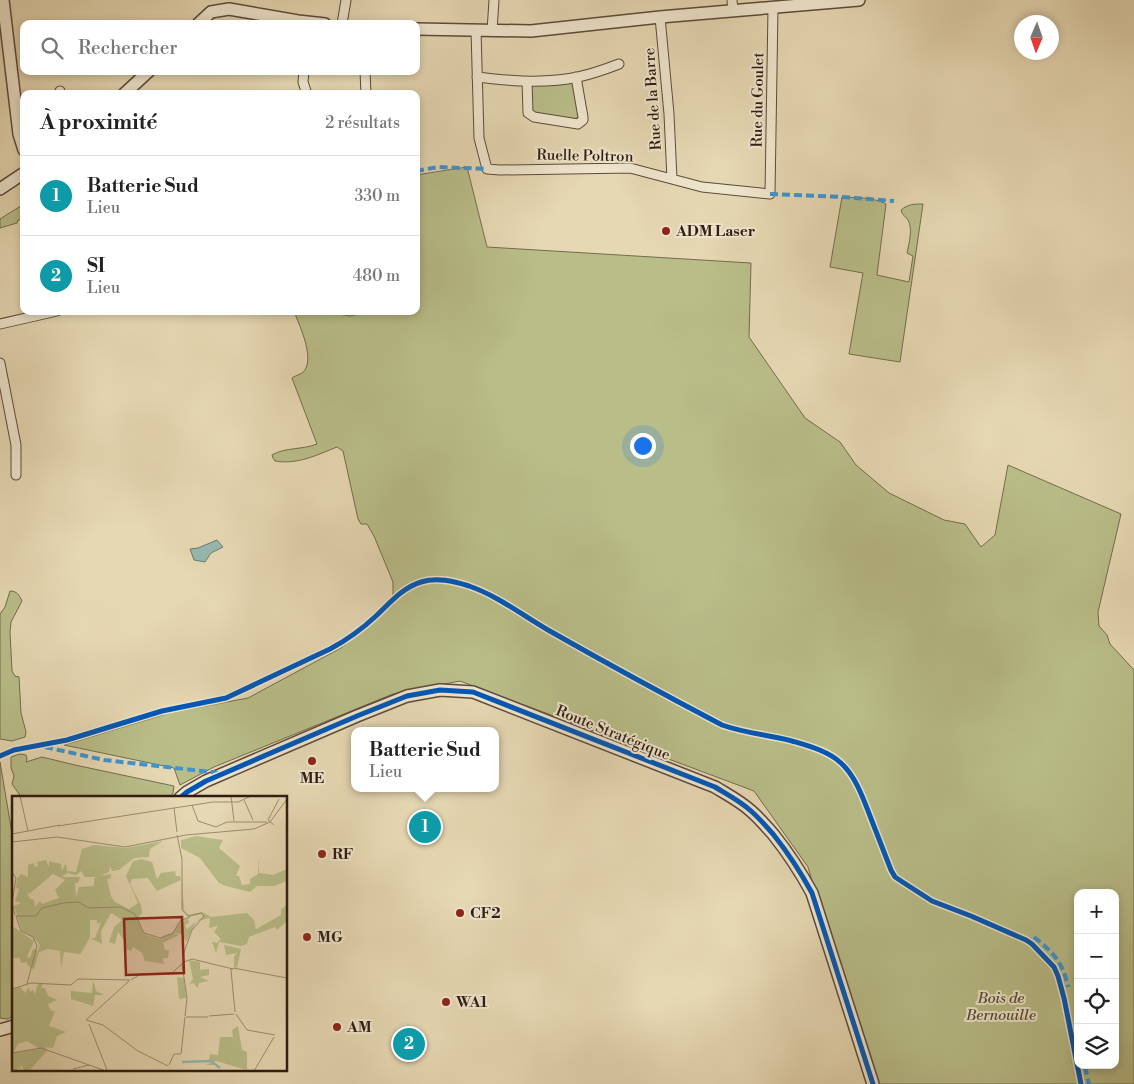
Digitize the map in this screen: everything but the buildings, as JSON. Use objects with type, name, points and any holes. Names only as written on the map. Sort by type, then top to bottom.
[{"type":"street","points":[[4,0],[20,134]]},
{"type":"street","points":[[343,20],[346,0]]},
{"type":"street","points":[[492,31],[494,0]]},
{"type":"street","points":[[420,29],[531,31],[660,17],[733,5],[773,8],[859,0]]},
{"type":"street","name":"Rue du Goulet","points":[[770,194],[773,8]]},
{"type":"street","points":[[202,20],[211,12],[229,9],[298,20]]},
{"type":"street","name":"Rue de la Barre","points":[[660,17],[669,114],[672,179]]},
{"type":"street","points":[[476,30],[476,77],[527,81],[576,77],[598,72],[619,64]]},
{"type":"street","points":[[128,90],[145,75]]},
{"type":"street","points":[[304,75],[303,82],[306,90]]},
{"type":"street","points":[[365,75],[366,90]]},
{"type":"street","name":"Ruelle Poltron","points":[[476,77],[479,138],[487,169],[630,168],[702,187],[770,194]]},
{"type":"street","points":[[527,81],[528,110],[531,116],[578,124],[583,120],[583,117],[576,77]]},
{"type":"street","points":[[0,189],[20,176]]},
{"type":"street","points":[[0,324],[39,315]]},
{"type":"street","points":[[0,363],[16,445],[16,475]]},
{"type":"street","name":"Route Stratégique","points":[[182,796],[206,781],[357,716],[407,696],[440,690],[473,692],[715,788],[736,799],[752,812],[788,853],[812,893],[873,1084]]},
{"type":"green space","points":[[572,82],[579,116],[577,118],[535,114],[532,112],[531,86],[533,84]]},
{"type":"green space","name":"Bois de Bernouille","points":[[467,167],[487,247],[751,263],[749,337],[805,418],[840,442],[856,465],[889,493],[944,520],[965,524],[981,547],[995,535],[1008,465],[1121,514],[1098,612],[1099,626],[1107,635],[1110,644],[1134,670],[1134,1084],[872,1084],[808,867],[754,791],[460,681],[393,694],[214,767],[180,785],[174,768],[64,745],[169,713],[248,698],[341,648],[393,605],[393,582],[374,536],[367,524],[361,524],[358,519],[343,451],[337,447],[291,462],[275,461],[272,455],[277,452],[317,444],[292,378],[304,371],[308,356],[305,340],[296,315],[420,315],[420,174]]},
{"type":"green space","points":[[842,197],[870,199],[886,204],[877,275],[909,282],[913,256],[907,253],[910,228],[908,220],[901,210],[911,205],[923,204],[900,362],[849,354],[863,273],[830,267]]},
{"type":"green space","points":[[20,206],[20,220],[17,223],[0,228],[0,219]]},
{"type":"green space","points":[[10,591],[18,594],[22,601],[11,622],[10,632],[12,671],[15,676],[19,677],[21,713],[26,732],[25,737],[12,741],[0,739],[0,614],[5,607]]},
{"type":"green space","points":[[20,754],[26,755],[26,762],[42,757],[174,786],[173,793],[171,796],[21,796],[12,784],[14,776],[11,768],[11,757]]},
{"type":"green space","points":[[0,762],[12,833],[12,1016],[8,1019],[0,1018]]},
{"type":"water","points":[[217,540],[223,547],[211,553],[205,562],[194,560],[190,549],[198,548]]},
{"type":"marked path","points":[[420,170],[438,167],[487,169]]},
{"type":"marked path","points":[[770,194],[894,201]]},
{"type":"marked path","points":[[45,747],[104,760],[220,773]]},
{"type":"marked path","points":[[1034,937],[1056,958],[1066,978],[1068,987]]},
{"type":"marked path","points":[[1085,1069],[1089,1084]]},
{"type":"cycle path","points":[[0,756],[14,750],[67,740],[162,711],[226,698],[342,642],[376,616],[402,592],[414,585],[421,582],[439,580],[469,586],[500,600],[538,624],[722,725],[818,749],[841,763],[851,775],[865,802],[895,877],[932,901],[1026,940],[1054,967],[1064,998],[1081,1084]]},
{"type":"cycle path","points":[[182,796],[206,781],[357,716],[407,696],[440,690],[473,692],[715,787],[743,804],[765,825],[799,870],[812,893],[873,1084]]},
{"type":"place","name":"ADM Laser","points":[[666,231]]},
{"type":"place","name":"ME","points":[[312,761]]},
{"type":"place","name":"Batterie Sud","points":[[425,827]]},
{"type":"place","name":"RF","points":[[322,854]]},
{"type":"place","name":"CF2","points":[[460,913]]},
{"type":"place","name":"MG","points":[[307,937]]},
{"type":"place","name":"WA1","points":[[446,1002]]},
{"type":"place","name":"AM","points":[[337,1027]]},
{"type":"place","name":"SI","points":[[409,1044]]}]
